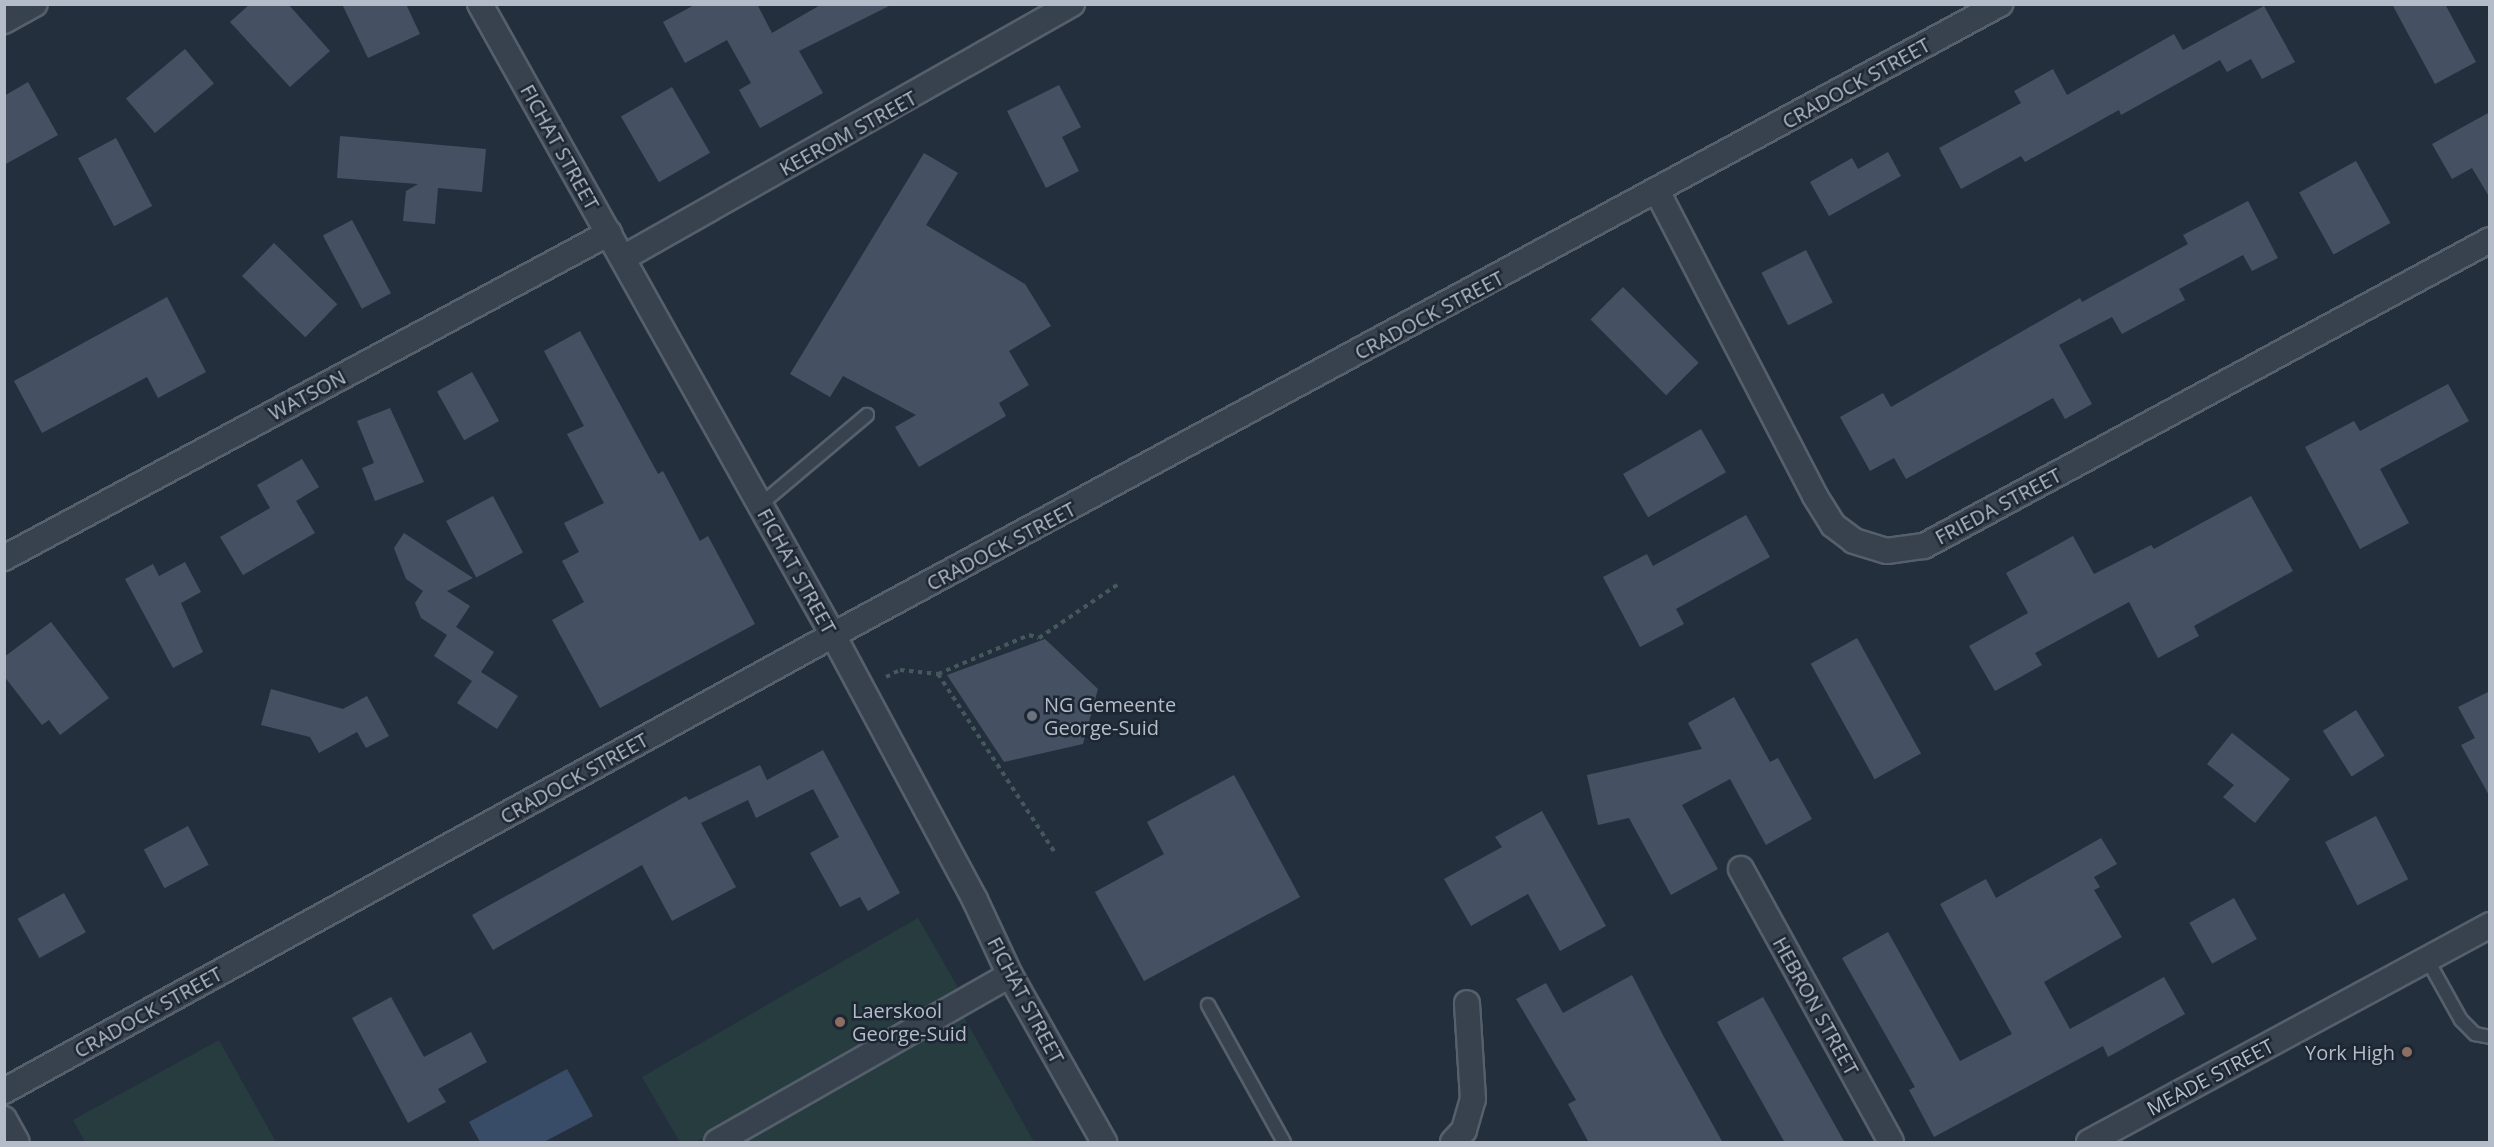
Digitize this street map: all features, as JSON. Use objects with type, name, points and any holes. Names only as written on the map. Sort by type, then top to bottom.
[{"type":"street","points":[[4,21],[35,4]]},
{"type":"street","name":"FICHAT STREET","points":[[480,4],[833,635],[975,900],[1010,975],[1104,1143]]},
{"type":"street","name":"KEEROM STREET","points":[[623,258],[1072,4]]},
{"type":"street","name":"CRADOCK STREET","points":[[4,1091],[833,635],[1658,191],[2000,4]]},
{"type":"street","name":"FRIEDA STREET","points":[[1658,191],[1815,496],[1833,525],[1854,541],[1887,551],[1924,546],[2490,240]]},
{"type":"street","name":"WATSON","points":[[4,558],[609,233]]},
{"type":"street","name":"HEBRON STREET","points":[[1741,869],[1891,1143]]},
{"type":"street","name":"MEADE STREET","points":[[2089,1143],[2490,925]]},
{"type":"street","points":[[717,1143],[1010,975]]},
{"type":"street","points":[[1453,1143],[1464,1130],[1473,1099],[1467,1003]]},
{"type":"street","points":[[4,1119],[18,1143]]},
{"type":"lane","points":[[760,505],[867,415]]},
{"type":"lane","points":[[2427,959],[2461,1020],[2475,1034],[2490,1037]]},
{"type":"lane","points":[[1208,1005],[1284,1143]]},
{"type":"path","points":[[862,689],[900,670],[938,674],[1029,634],[1039,638],[1120,583]]},
{"type":"path","points":[[938,674],[1056,854]]},
{"type":"green space","points":[[918,918],[960,991],[696,1142],[680,1142],[642,1077]]},
{"type":"green space","points":[[964,1017],[1034,1142],[737,1142]]},
{"type":"green space","points":[[219,1040],[276,1142],[85,1142],[73,1120]]},
{"type":"water","points":[[567,1069],[593,1116],[544,1142],[480,1142],[469,1122]]},
{"type":"building","points":[[250,4],[288,4],[330,51],[290,87],[230,22]]},
{"type":"building","points":[[342,4],[406,4],[420,34],[368,58]]},
{"type":"building","points":[[696,4],[757,4],[772,33],[822,4],[893,4],[799,51],[823,93],[760,128],[739,90],[751,83],[727,40],[685,63],[663,22]]},
{"type":"building","points":[[2392,4],[2445,4],[2476,62],[2435,84]]},
{"type":"building","points":[[2264,6],[2295,62],[2262,79],[2251,59],[2227,72],[2220,60],[2121,115],[2119,110],[2025,162],[2021,156],[1961,189],[1939,148],[2021,103],[2014,91],[2053,69],[2067,95],[2174,34],[2183,50]]},
{"type":"building","points":[[185,49],[214,83],[155,133],[126,98]]},
{"type":"building","points":[[28,82],[58,135],[4,165],[4,96]]},
{"type":"building","points":[[1059,85],[1081,127],[1062,137],[1079,171],[1046,188],[1007,111]]},
{"type":"building","points":[[672,87],[710,153],[659,182],[621,116]]},
{"type":"building","points":[[2490,112],[2490,198],[2472,168],[2452,179],[2432,144]]},
{"type":"building","points":[[340,136],[486,149],[482,192],[438,188],[435,224],[403,221],[406,191],[418,184],[337,178]]},
{"type":"building","points":[[116,138],[152,206],[114,226],[78,158]]},
{"type":"building","points":[[1888,152],[1901,176],[1829,216],[1810,182],[1852,158],[1858,169]]},
{"type":"building","points":[[924,153],[958,173],[926,225],[1025,284],[1051,326],[1009,351],[1029,385],[999,403],[1006,416],[919,467],[895,427],[916,415],[843,376],[830,397],[790,374]]},
{"type":"building","points":[[2356,161],[2390,223],[2334,255],[2299,193]]},
{"type":"building","points":[[2248,201],[2278,258],[2252,271],[2243,255],[2179,289],[2185,300],[2122,334],[2112,317],[2059,345],[2092,404],[2065,419],[2053,398],[1906,479],[1894,458],[1870,471],[1840,417],[1883,393],[1891,407],[2080,298],[2082,302],[2188,244],[2183,235]]},
{"type":"building","points":[[352,220],[391,293],[362,309],[323,235]]},
{"type":"building","points":[[274,243],[337,304],[305,337],[242,276]]},
{"type":"building","points":[[1806,250],[1833,303],[1788,325],[1761,273]]},
{"type":"building","points":[[1623,287],[1699,363],[1666,395],[1590,320]]},
{"type":"building","points":[[167,297],[206,372],[158,398],[147,377],[42,433],[14,381]]},
{"type":"building","points":[[580,331],[658,474],[663,471],[700,541],[708,536],[755,624],[600,708],[552,620],[584,602],[562,561],[579,552],[564,523],[604,503],[567,434],[584,426],[544,351]]},
{"type":"building","points":[[472,372],[499,421],[464,440],[437,391]]},
{"type":"building","points":[[2448,384],[2469,421],[2380,469],[2409,523],[2360,549],[2305,447],[2354,421],[2360,431]]},
{"type":"building","points":[[390,408],[424,482],[375,501],[362,468],[374,463],[357,421]]},
{"type":"building","points":[[1701,429],[1726,472],[1648,517],[1623,474]]},
{"type":"building","points":[[302,459],[319,487],[296,501],[315,533],[243,575],[220,537],[270,508],[257,485]]},
{"type":"building","points":[[493,496],[523,553],[476,577],[446,521]]},
{"type":"building","points":[[2251,496],[2293,571],[2194,626],[2199,636],[2158,658],[2129,602],[2035,653],[2042,665],[1995,691],[1969,646],[2028,613],[2006,573],[2073,536],[2094,574],[2151,545],[2154,549]]},
{"type":"building","points":[[1746,515],[1770,557],[1676,609],[1684,624],[1640,647],[1603,577],[1647,554],[1653,566]]},
{"type":"building","points":[[404,533],[473,578],[447,591],[470,606],[456,627],[494,652],[481,672],[518,696],[497,729],[457,703],[472,681],[434,656],[447,635],[421,618],[415,603],[423,591],[406,579],[394,548]]},
{"type":"building","points":[[185,562],[201,592],[181,603],[203,652],[173,668],[125,579],[153,564],[159,576]]},
{"type":"building","points":[[51,622],[109,698],[60,735],[49,720],[42,725],[4,676],[4,657]]},
{"type":"building","points":[[1857,638],[1921,753],[1875,779],[1811,664]]},
{"type":"building","name":"NG Gemeente George-Suid","points":[[1045,639],[1098,689],[1083,744],[1004,762],[947,675]]},
{"type":"building","points":[[271,689],[343,709],[367,696],[389,736],[366,748],[357,732],[319,753],[310,737],[261,725]]},
{"type":"building","points":[[2490,691],[2490,797],[2461,745],[2475,738],[2458,707]]},
{"type":"building","points":[[1734,697],[1770,762],[1778,758],[1812,819],[1766,845],[1730,779],[1682,805],[1718,869],[1671,895],[1629,818],[1598,825],[1587,775],[1702,749],[1688,723]]},
{"type":"building","points":[[2356,710],[2385,756],[2352,776],[2323,731]]},
{"type":"building","points":[[2232,733],[2290,779],[2255,823],[2223,797],[2234,785],[2207,764]]},
{"type":"building","points":[[823,750],[900,893],[868,911],[860,897],[840,907],[810,853],[839,837],[813,789],[756,818],[748,800],[701,823],[736,887],[672,921],[642,865],[493,950],[472,915],[686,796],[689,800],[760,765],[767,780]]},
{"type":"building","points":[[1234,775],[1300,897],[1144,981],[1095,892],[1164,854],[1147,822]]},
{"type":"building","points":[[1542,811],[1606,926],[1560,951],[1528,894],[1471,926],[1444,879],[1502,847],[1495,837]]},
{"type":"building","points":[[2376,816],[2408,879],[2357,905],[2325,842]]},
{"type":"building","points":[[188,826],[209,865],[165,888],[144,849]]},
{"type":"building","points":[[2101,838],[2117,864],[2094,877],[2100,887],[2094,890],[2122,937],[2044,982],[2070,1029],[2164,977],[2185,1014],[2108,1057],[2103,1046],[1934,1137],[1909,1090],[1915,1087],[1842,958],[1888,932],[1960,1061],[2012,1034],[1940,904],[1986,879],[1996,898]]},
{"type":"building","points":[[64,893],[86,932],[39,958],[18,919]]},
{"type":"building","points":[[2234,898],[2257,939],[2212,964],[2189,923]]},
{"type":"building","points":[[1632,975],[1723,1143],[1589,1143],[1568,1104],[1576,1100],[1516,999],[1546,983],[1563,1013]]},
{"type":"building","points":[[391,997],[424,1057],[471,1032],[487,1062],[438,1089],[446,1102],[408,1123],[352,1018]]},
{"type":"building","points":[[1763,997],[1845,1143],[1785,1143],[1717,1022]]},
{"type":"place","name":"NG Gemeente George-Suid","points":[[1032,716]]},
{"type":"place","name":"Laerskool George-Suid","points":[[840,1022]]},
{"type":"place","name":"York High","points":[[2407,1052]]}]
